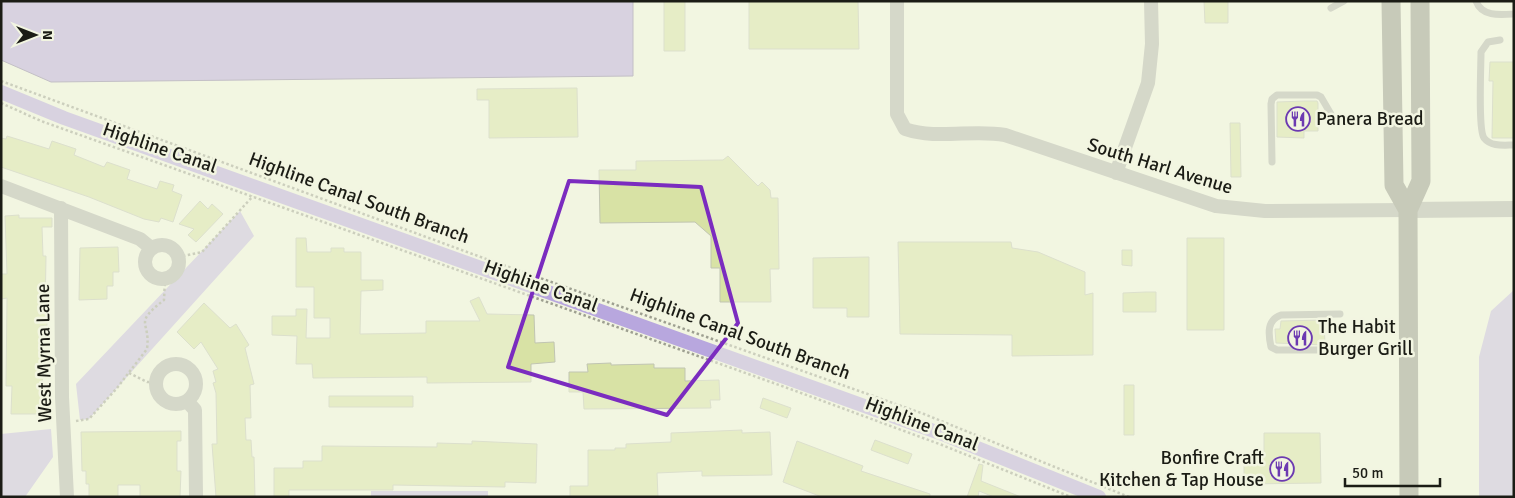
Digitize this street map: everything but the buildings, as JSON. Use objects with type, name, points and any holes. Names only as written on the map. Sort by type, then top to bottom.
[{"type":"main road","points":[[1391,1],[1394,185],[1408,210]]},
{"type":"main road","points":[[1409,497],[1408,210],[1421,181],[1420,1]]},
{"type":"street","name":"South Harl Avenue","points":[[897,1],[897,114],[905,129],[925,134],[991,132],[1005,135],[1216,206],[1230,209],[1265,211],[1408,210]]},
{"type":"street","points":[[1116,173],[1148,83],[1152,44],[1152,1]]},
{"type":"street","points":[[1,186],[140,239],[151,248]]},
{"type":"street","name":"West Myrna Lane","points":[[61,208],[67,497]]},
{"type":"street","points":[[1408,210],[1514,209]]},
{"type":"street","points":[[160,245],[169,246],[178,257],[176,271],[164,279],[155,278],[145,266],[146,257],[151,248],[160,245]]},
{"type":"street","points":[[174,364],[186,367],[194,378],[195,384],[192,396],[187,401],[174,404],[162,399],[156,388],[156,382],[158,375],[167,366],[174,364]]},
{"type":"street","points":[[187,401],[195,410],[196,497]]},
{"type":"lane","points":[[1331,8],[1344,1]]},
{"type":"lane","points":[[1476,1],[1479,7],[1487,13],[1514,14]]},
{"type":"lane","points":[[1500,40],[1488,42],[1481,52],[1481,131],[1489,142],[1500,145],[1514,145]]},
{"type":"lane","points":[[1272,162],[1272,99],[1277,95],[1317,95],[1321,97],[1335,121]]},
{"type":"lane","points":[[1340,314],[1281,315],[1270,322],[1269,338],[1271,346],[1277,350],[1340,350]]},
{"type":"path","name":"Highline Canal South Branch","points":[[1,81],[478,256],[924,414],[1129,497]]},
{"type":"path","name":"Highline Canal","points":[[1,103],[41,120],[793,390],[942,445],[1071,497]]},
{"type":"path","points":[[178,257],[202,252],[253,196]]},
{"type":"path","points":[[64,424],[88,419],[129,373],[147,349],[145,319],[150,309],[164,300],[164,279]]},
{"type":"path","points":[[129,373],[147,382],[156,382]]},
{"type":"highlighted area","points":[[569,181],[701,187],[738,323],[667,415],[508,367]]},
{"type":"shaded area","points":[[1,1],[633,1],[633,76],[51,82],[1,60]]},
{"type":"shaded area","points":[[240,211],[254,236],[89,419],[80,420],[76,384]]},
{"type":"shaded area","points":[[1514,290],[1514,497],[1479,497],[1479,357],[1491,311]]},
{"type":"shaded area","points":[[51,429],[53,457],[25,497],[1,497],[1,434]]},
{"type":"shaded area","points":[[371,491],[488,491],[488,497],[371,497]]},
{"type":"waterway","points":[[1,92],[64,118],[945,435],[1099,497]]},
{"type":"place","name":"Panera Bread","points":[[1298,119]]},
{"type":"place","name":"The Habit Burger Grill","points":[[1300,338]]},
{"type":"place","name":"Bonfire Craft Kitchen & Tap House","points":[[1282,469]]}]
